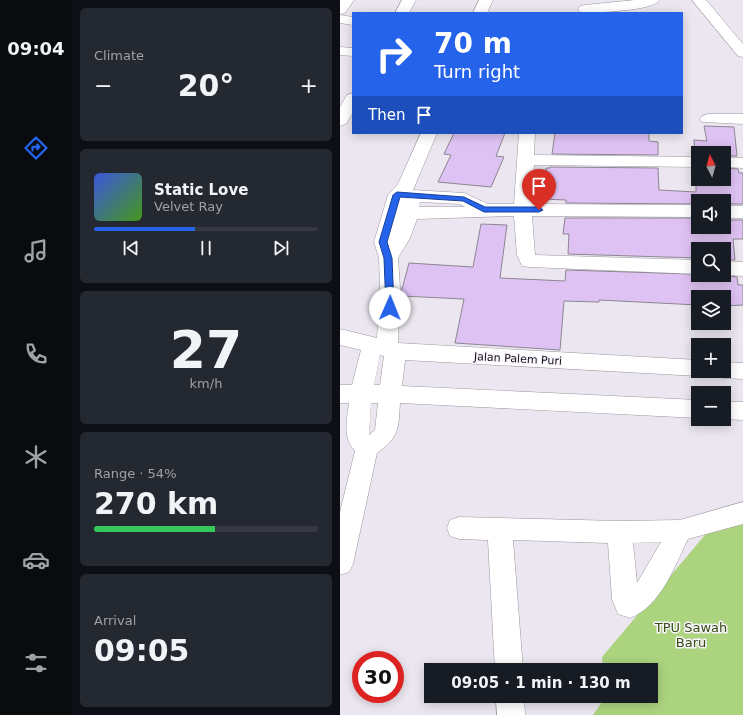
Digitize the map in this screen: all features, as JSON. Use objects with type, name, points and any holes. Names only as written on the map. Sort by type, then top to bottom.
[{"type":"street","points":[[340,10],[347,0]]},
{"type":"street","points":[[403,12],[409,0]]},
{"type":"street","points":[[480,12],[486,0]]},
{"type":"street","points":[[585,8],[646,3],[653,0]]},
{"type":"street","points":[[699,0],[743,53]]},
{"type":"street","points":[[340,20],[352,21]]},
{"type":"street","points":[[340,51],[352,52]]},
{"type":"street","points":[[340,121],[352,100]]},
{"type":"street","points":[[708,119],[743,119]]},
{"type":"street","points":[[388,258],[399,243],[406,198],[429,134]]},
{"type":"street","points":[[527,134],[524,209],[526,255],[529,261],[691,267]]},
{"type":"street","points":[[525,160],[691,162]]},
{"type":"street","points":[[731,162],[743,163]]},
{"type":"street","points":[[406,198],[462,213],[484,210],[524,209],[691,211]]},
{"type":"street","points":[[340,564],[367,448],[382,438],[386,432],[391,394],[385,349],[390,288],[388,258],[383,242],[391,213],[406,198]]},
{"type":"street","points":[[731,212],[743,212]]},
{"type":"street","points":[[731,268],[743,269]]},
{"type":"street","name":"Jalan Palem Puri","points":[[340,337],[385,349],[691,368]]},
{"type":"street","points":[[367,448],[358,439],[350,394],[385,349]]},
{"type":"street","points":[[731,370],[743,371]]},
{"type":"street","points":[[350,394],[391,394],[691,409]]},
{"type":"street","points":[[731,411],[743,412]]},
{"type":"street","points":[[459,528],[620,532],[680,531],[743,513]]},
{"type":"street","points":[[500,529],[509,663]]},
{"type":"street","points":[[620,532],[625,599],[627,605],[630,606],[635,605],[654,579],[680,531]]},
{"type":"street","points":[[510,703],[511,715]]},
{"type":"green space","name":"TPU Sawah Baru","points":[[743,521],[743,715],[593,715],[601,703],[658,703],[658,663],[602,663],[602,657],[710,529]]},
{"type":"building","points":[[704,126],[734,127],[737,156],[731,156],[731,146],[694,146],[694,140],[707,141]]},
{"type":"building","points":[[454,134],[505,134],[496,156],[504,157],[491,187],[438,182],[451,155],[444,154]]},
{"type":"building","points":[[555,134],[649,134],[649,141],[658,142],[658,155],[552,154]]},
{"type":"building","points":[[546,168],[658,168],[659,190],[696,192],[696,186],[731,186],[731,168],[738,169],[739,173],[743,173],[743,204],[731,204],[731,194],[691,194],[691,204],[566,203],[566,200],[542,199]]},
{"type":"building","points":[[565,218],[691,218],[691,234],[731,234],[731,220],[743,220],[743,239],[733,239],[735,260],[731,260],[731,242],[691,242],[691,258],[568,254],[569,234],[563,234]]},
{"type":"building","points":[[481,224],[507,225],[500,278],[565,281],[566,270],[691,274],[691,282],[731,282],[731,276],[737,277],[738,285],[743,285],[743,305],[731,306],[731,290],[691,290],[691,305],[599,300],[599,302],[564,301],[560,350],[455,343],[464,299],[401,296],[401,293],[409,263],[473,267]]},
{"type":"route","points":[[390,308],[388,258],[383,242],[397,195],[464,199],[484,210],[539,210]]}]
